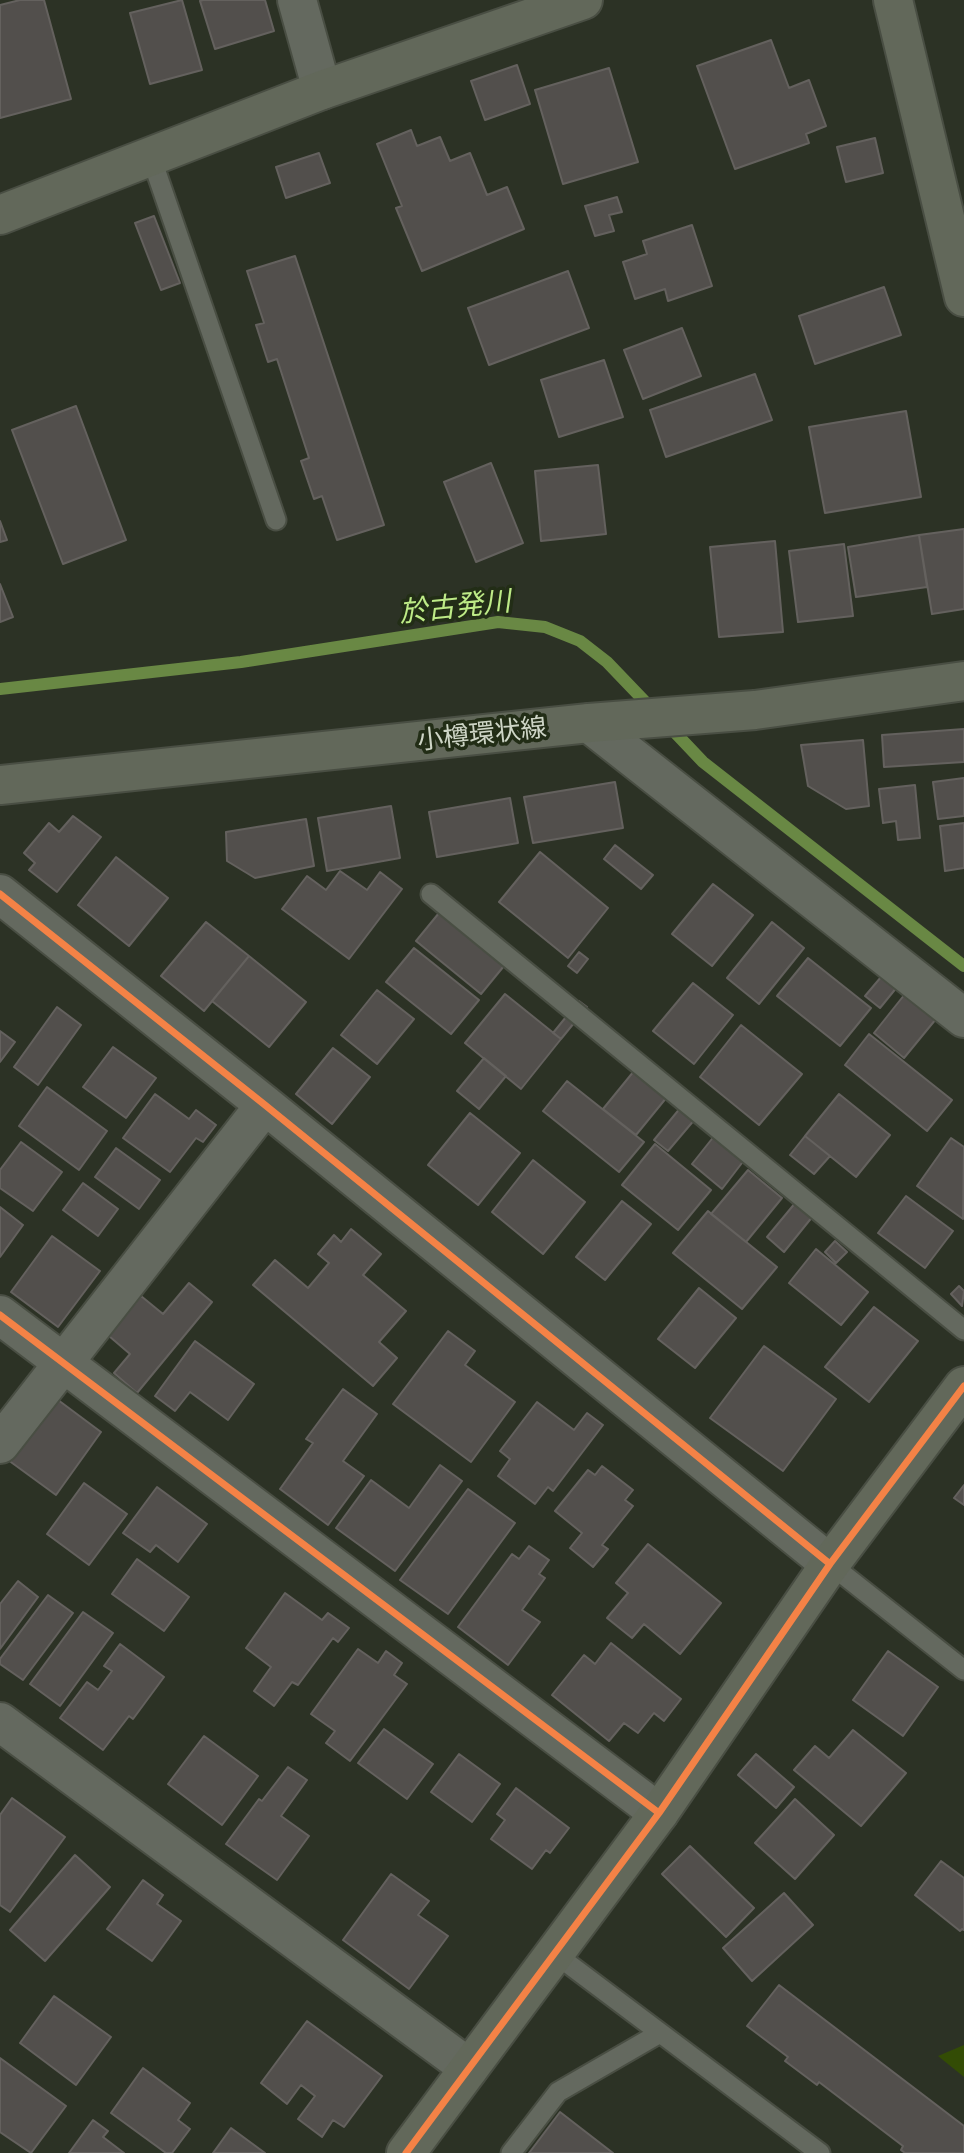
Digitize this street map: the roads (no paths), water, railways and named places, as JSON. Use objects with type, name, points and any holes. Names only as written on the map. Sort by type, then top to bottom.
[{"type":"street","points":[[297,0],[322,90]]},
{"type":"street","points":[[0,215],[322,90],[583,0]]},
{"type":"street","points":[[893,0],[964,297]]},
{"type":"street","name":"小樽環状線","points":[[0,785],[755,709],[964,681]]},
{"type":"street","points":[[607,722],[964,1018]]},
{"type":"street","points":[[0,894],[265,1105],[830,1564]]},
{"type":"street","points":[[0,1444],[265,1105]]},
{"type":"street","points":[[0,1315],[659,1814]]},
{"type":"street","points":[[406,2153],[659,1814],[830,1564],[964,1386]]},
{"type":"street","points":[[0,1722],[469,2068]]},
{"type":"lane","points":[[151,157],[276,520]]},
{"type":"lane","points":[[431,894],[964,1330]]},
{"type":"lane","points":[[830,1564],[964,1670]]},
{"type":"lane","points":[[554,1953],[820,2153]]},
{"type":"lane","points":[[511,2153],[558,2092],[660,2033]]},
{"type":"waterway","name":"於古発川","points":[[0,689],[241,662],[498,622],[545,627],[580,641],[607,662],[653,710]]},
{"type":"waterway","name":"於古発川","points":[[666,723],[703,762],[964,966]]}]
